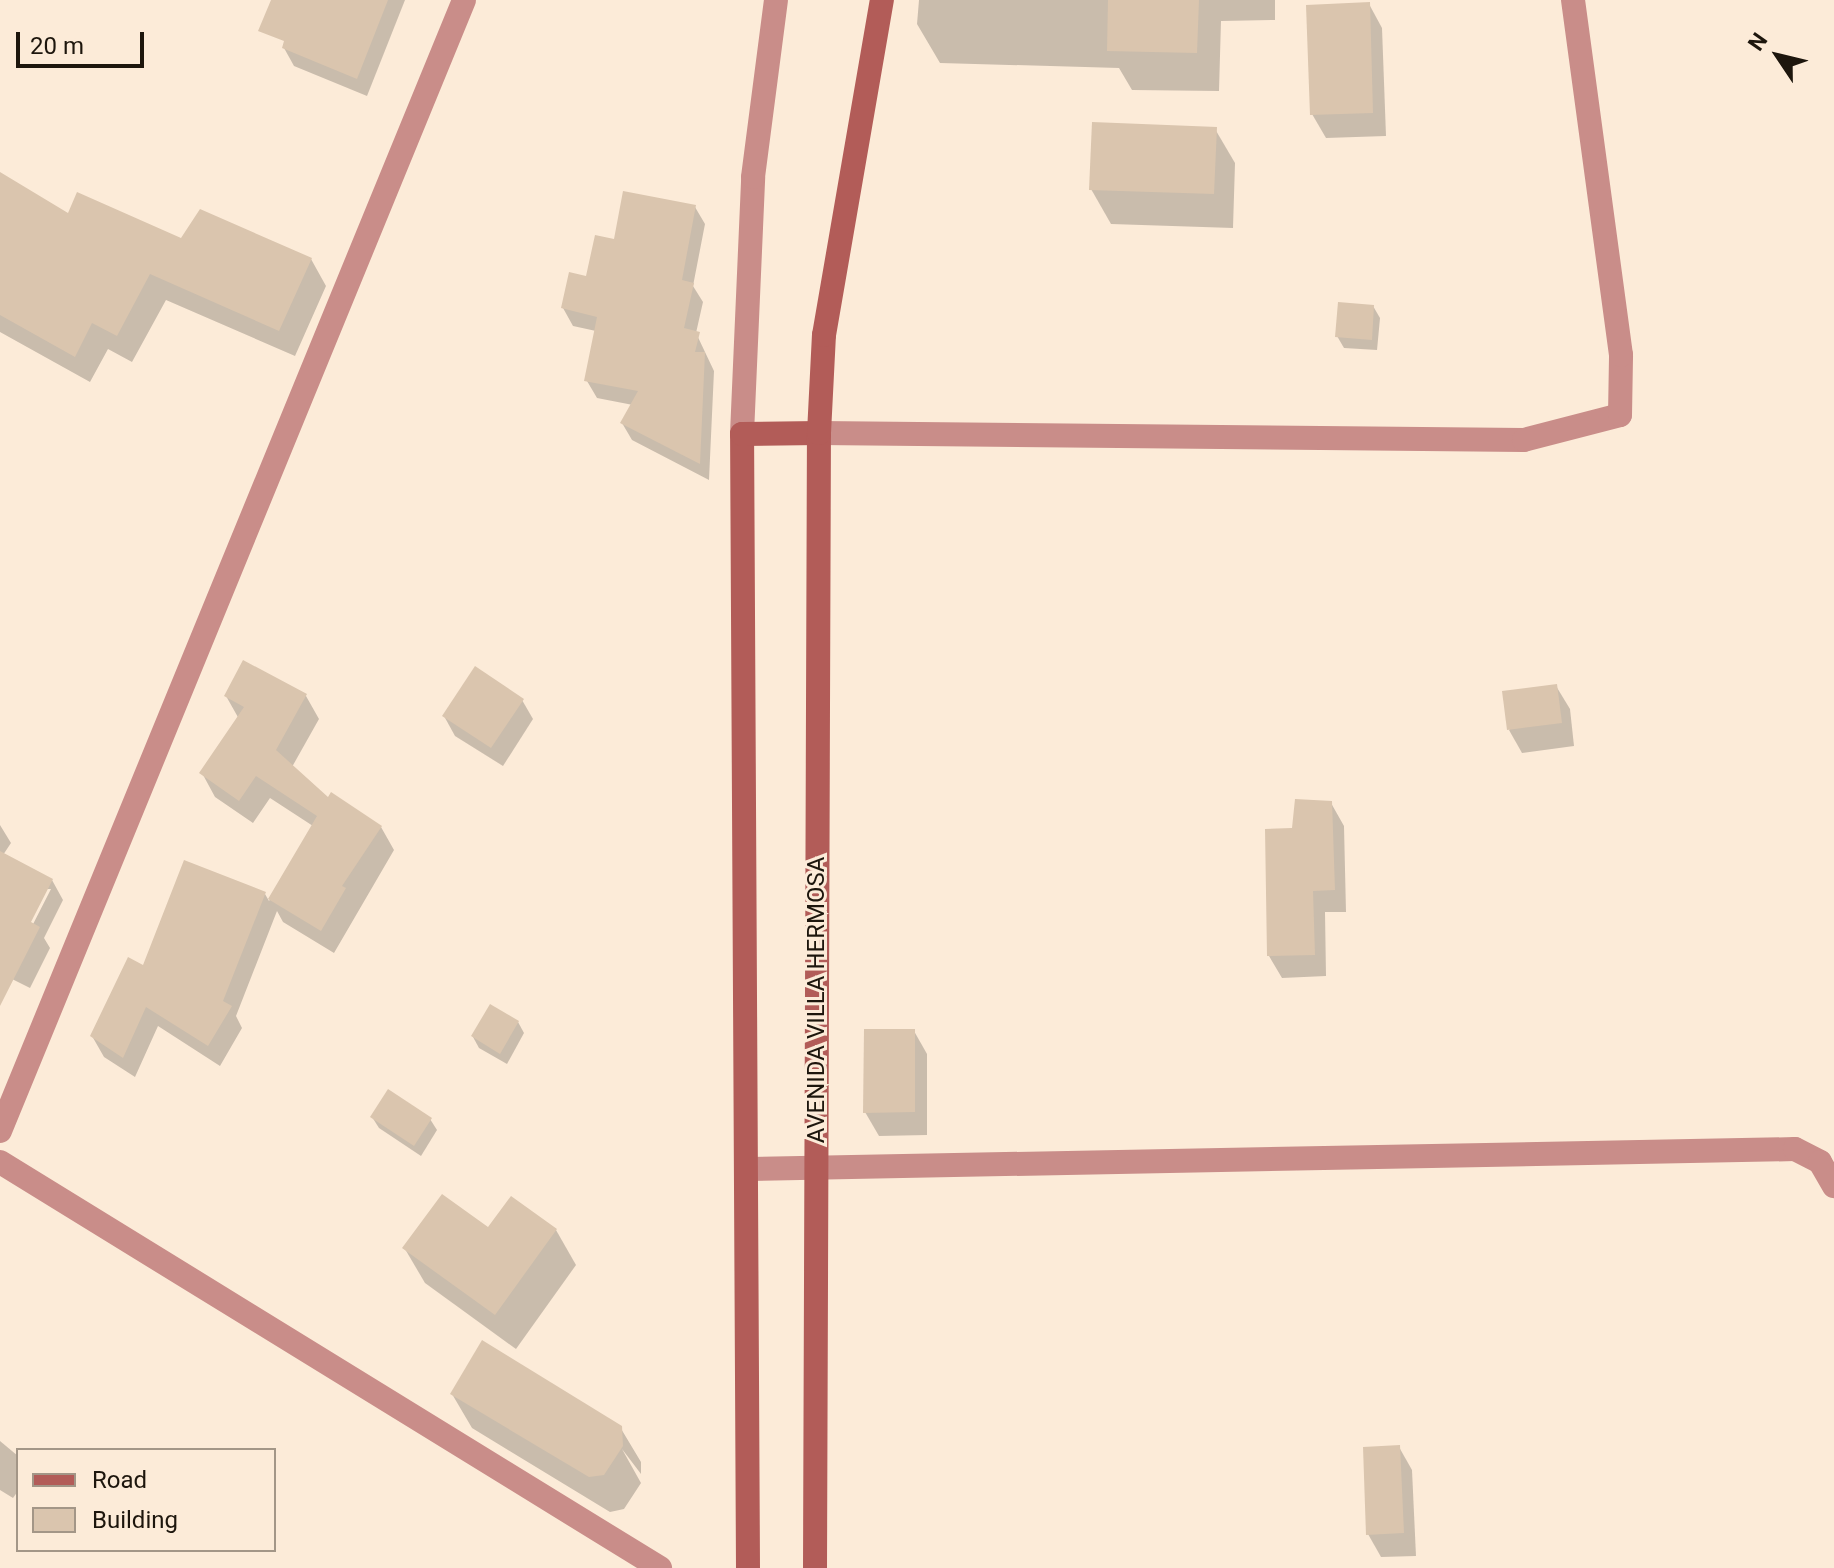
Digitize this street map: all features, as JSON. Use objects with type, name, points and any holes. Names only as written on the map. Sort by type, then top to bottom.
[{"type":"street","points":[[0,1131],[464,0]]},
{"type":"street","points":[[748,1568],[742,434],[753,177],[776,0]]},
{"type":"street","name":"AVENIDA VILLA HERMOSA","points":[[815,1568],[819,433],[824,335],[882,0]]},
{"type":"street","points":[[742,434],[1524,440],[1620,415],[1621,355],[1573,0]]},
{"type":"street","points":[[747,1169],[1795,1149],[1820,1162],[1834,1186]]},
{"type":"street","points":[[0,1162],[660,1568]]},
{"type":"building","points":[[271,0],[388,0],[357,79],[282,48],[284,41],[258,31]]},
{"type":"building","points":[[1108,0],[1199,0],[1197,53],[1107,51]]},
{"type":"building","points":[[1370,2],[1373,113],[1310,115],[1306,5]]},
{"type":"building","points":[[1092,122],[1217,127],[1214,194],[1089,190]]},
{"type":"building","points":[[0,172],[68,213],[77,192],[181,238],[200,209],[312,258],[279,331],[150,274],[117,336],[92,323],[75,357],[0,315]]},
{"type":"building","points":[[623,191],[696,205],[682,280],[694,283],[684,328],[700,332],[695,352],[705,352],[700,464],[620,423],[638,391],[584,381],[597,317],[561,308],[569,272],[586,276],[595,235],[614,239]]},
{"type":"building","points":[[1338,302],[1374,305],[1372,340],[1335,337]]},
{"type":"building","points":[[243,660],[307,694],[276,750],[328,797],[331,792],[382,826],[342,886],[346,888],[321,931],[268,899],[317,816],[256,776],[239,801],[199,773],[244,707],[224,696]]},
{"type":"building","points":[[475,666],[524,699],[491,748],[442,716]]},
{"type":"building","points":[[1557,684],[1562,723],[1507,730],[1502,691]]},
{"type":"building","points":[[1295,799],[1332,801],[1335,890],[1313,891],[1315,955],[1267,956],[1265,829],[1292,828]]},
{"type":"building","points":[[0,851],[53,879],[31,922],[40,927],[0,1006]]},
{"type":"building","points":[[184,860],[266,892],[223,1001],[232,1006],[208,1046],[146,1007],[123,1058],[90,1036],[128,957],[143,965]]},
{"type":"building","points":[[490,1004],[519,1021],[500,1054],[471,1036]]},
{"type":"building","points":[[864,1029],[915,1029],[915,1112],[863,1113]]},
{"type":"building","points":[[388,1089],[432,1118],[414,1146],[370,1117]]},
{"type":"building","points":[[442,1194],[488,1227],[511,1196],[557,1229],[495,1315],[402,1248]]},
{"type":"building","points":[[482,1340],[622,1426],[623,1446],[604,1475],[589,1477],[450,1394]]},
{"type":"building","points":[[1400,1445],[1404,1533],[1366,1535],[1363,1447]]}]
